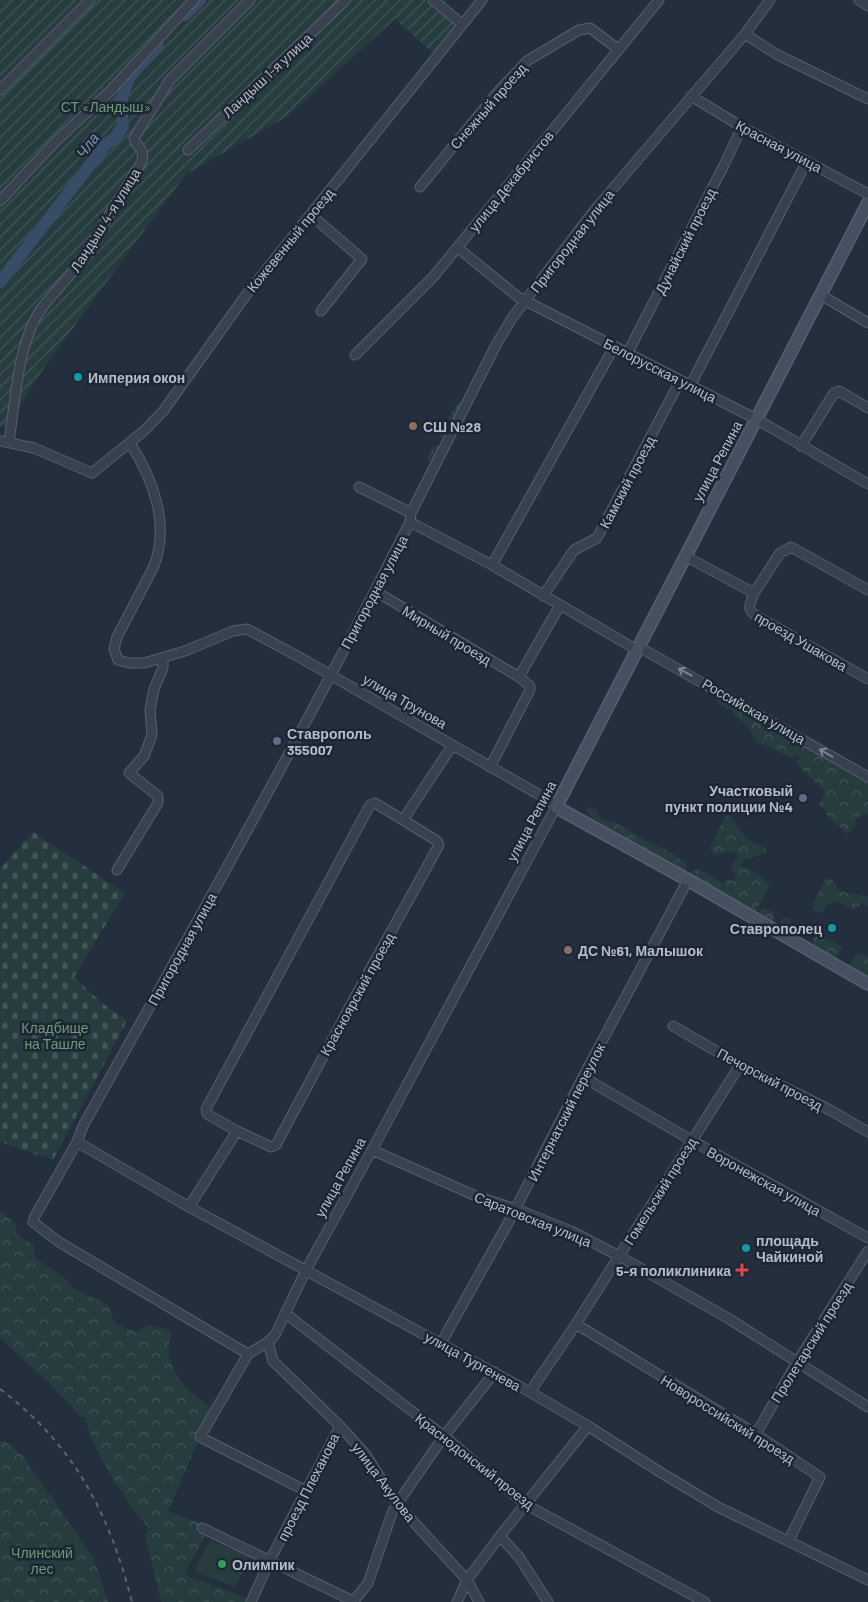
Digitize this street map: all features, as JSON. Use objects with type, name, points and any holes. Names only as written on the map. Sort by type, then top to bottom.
[{"type":"street","points":[[0,90],[90,0]]},
{"type":"street","points":[[0,201],[55,142],[110,91],[194,0]]},
{"type":"street","name":"Ландыш 4-я улица","points":[[5,441],[21,362],[32,325],[41,310],[82,259],[141,162],[143,150],[135,142],[134,138],[170,80],[250,0]]},
{"type":"street","name":"Ландыш 1-я улица","points":[[188,150],[346,0]]},
{"type":"street","points":[[433,0],[462,24]]},
{"type":"street","name":"Кожевенный проезд","points":[[5,441],[34,448],[92,473],[130,443],[164,410],[246,295],[482,0]]},
{"type":"street","name":"улица Декабристов","points":[[355,355],[434,276],[458,248],[659,0]]},
{"type":"street","name":"Пригородная улица","points":[[248,1354],[59,1242],[33,1222],[35,1216],[77,1142],[83,1126],[271,790],[375,591],[496,345],[525,300],[593,212],[745,34],[770,0]]},
{"type":"street","points":[[859,0],[868,6]]},
{"type":"street","name":"Снежный проезд","points":[[420,187],[496,94],[527,61],[580,30],[590,28],[618,49]]},
{"type":"street","points":[[745,34],[776,54],[868,98]]},
{"type":"street","name":"Красная улица","points":[[691,96],[742,127],[868,194]]},
{"type":"street","name":"Дунайский проезд","points":[[627,354],[742,127]]},
{"type":"street","points":[[690,386],[807,160]]},
{"type":"street","name":"улица Репина","points":[[306,1491],[200,1438],[248,1354],[268,1342],[275,1335],[306,1270],[556,806],[868,203]]},
{"type":"street","points":[[311,215],[362,259],[320,311]]},
{"type":"street","name":"Белорусская улица","points":[[458,248],[518,297],[756,419],[868,484]]},
{"type":"street","points":[[821,295],[868,323]]},
{"type":"street","points":[[492,565],[614,347]]},
{"type":"street","name":"Камский проезд","points":[[543,596],[574,550],[597,538],[680,381]]},
{"type":"street","points":[[801,446],[834,392],[839,392],[868,408]]},
{"type":"street","name":"улица Трунова","points":[[130,443],[142,462],[152,485],[159,513],[161,541],[158,558],[117,637],[114,649],[116,656],[123,663],[144,663],[163,658],[233,631],[247,629],[868,984]]},
{"type":"street","name":"Российская улица","points":[[359,487],[543,596],[868,777]]},
{"type":"street","name":"проезд Ушакова","points":[[868,590],[791,548],[780,553],[754,593],[749,607],[756,616],[868,679]]},
{"type":"street","name":"проезд Ушакова","points":[[684,556],[754,593]]},
{"type":"street","name":"Мирный проезд","points":[[375,591],[520,677]]},
{"type":"street","points":[[490,767],[530,690],[528,683],[520,677],[560,605]]},
{"type":"street","points":[[117,870],[158,803],[158,796],[129,773],[144,756],[152,735],[150,710],[163,658]]},
{"type":"street","points":[[403,820],[452,746]]},
{"type":"street","name":"Красноярский проезд","points":[[375,803],[403,820],[437,841],[439,845],[276,1145],[271,1146],[207,1114],[206,1109],[370,805],[375,803]]},
{"type":"street","name":"Интернатский переулок","points":[[441,1343],[516,1209],[583,1077],[688,880]]},
{"type":"street","name":"Печорский проезд","points":[[673,1026],[740,1065],[830,1110],[868,1132]]},
{"type":"street","name":"Гомельский проезд","points":[[530,1392],[576,1324],[740,1065]]},
{"type":"street","name":"Воронежская улица","points":[[583,1077],[691,1140],[868,1238]]},
{"type":"street","points":[[189,1207],[237,1130]]},
{"type":"street","name":"улица Тургенева","points":[[77,1142],[189,1207],[495,1372],[588,1426],[718,1507],[790,1540],[868,1580]]},
{"type":"street","name":"Саратовская улица","points":[[372,1150],[478,1197],[516,1209],[571,1231],[731,1320],[868,1407]]},
{"type":"street","name":"Пролетарский проезд","points":[[756,1434],[797,1362],[868,1251]]},
{"type":"street","name":"Краснодонский проезд","points":[[285,1313],[444,1436],[525,1504],[705,1602]]},
{"type":"street","name":"Новороссийский проезд","points":[[576,1324],[756,1434],[820,1477],[790,1540]]},
{"type":"street","name":"улица Акулова","points":[[268,1342],[273,1361],[340,1426],[366,1455],[397,1504],[467,1580],[479,1602]]},
{"type":"street","points":[[202,1528],[354,1602],[368,1583],[392,1513],[397,1504],[444,1436],[495,1372]]},
{"type":"street","name":"проезд Плеханова","points":[[251,1602],[270,1560],[340,1426]]},
{"type":"street","points":[[457,1602],[467,1580],[588,1426]]},
{"type":"street","points":[[500,1536],[519,1557],[548,1602]]},
{"type":"green space","name":"СТ «Ландыш»","points":[[0,0],[448,0],[441,10],[459,23],[434,54],[395,19],[288,116],[186,174],[48,362],[18,408],[14,430],[0,427]]},
{"type":"green space","points":[[461,402],[462,404],[444,440],[439,436],[457,403]]},
{"type":"green space","points":[[433,446],[441,446],[429,471],[428,456]]},
{"type":"green space","points":[[717,694],[868,781],[868,814],[856,819],[855,828],[847,833],[825,814],[826,811],[819,805],[824,795],[823,790],[796,763],[799,758],[798,755],[791,758],[767,745],[757,744],[745,724],[735,717],[732,710],[723,707],[714,696]]},
{"type":"green space","points":[[588,806],[596,810],[600,819],[616,823],[650,843],[667,850],[686,863],[686,872],[683,873],[592,818],[586,810]]},
{"type":"green space","points":[[726,815],[732,818],[745,837],[766,849],[766,853],[744,860],[741,867],[758,873],[770,885],[756,911],[749,911],[690,875],[691,872],[698,869],[723,883],[726,880],[734,881],[737,875],[731,870],[738,856],[733,851],[713,855],[710,848]]},
{"type":"green space","name":"Кладбище на Ташле","points":[[33,832],[125,893],[74,977],[102,1003],[127,1021],[53,1160],[0,1142],[0,869]]},
{"type":"green space","points":[[829,877],[843,892],[868,897],[868,907],[861,903],[859,907],[854,909],[835,901],[827,905],[821,913],[813,911],[815,898],[824,880]]},
{"type":"green space","points":[[765,908],[774,913],[774,921],[769,924],[760,918],[760,911]]},
{"type":"green space","points":[[786,917],[792,923],[786,929],[780,923]]},
{"type":"green space","points":[[815,931],[843,947],[836,957],[812,945]]},
{"type":"green space","points":[[859,953],[868,957],[868,980],[851,970],[852,960]]},
{"type":"green space","points":[[0,1211],[17,1224],[15,1232],[24,1240],[33,1244],[35,1258],[63,1277],[73,1288],[108,1305],[115,1324],[137,1332],[149,1325],[172,1330],[169,1357],[172,1366],[186,1387],[212,1408],[168,1511],[200,1523],[196,1532],[205,1537],[185,1572],[190,1577],[250,1599],[249,1602],[161,1602],[145,1536],[149,1529],[134,1511],[99,1455],[86,1419],[80,1416],[54,1388],[0,1338]]},
{"type":"green space","name":"Члинский лес","points":[[0,1441],[6,1442],[23,1456],[94,1559],[108,1602],[0,1602]]},
{"type":"green space","name":"Олимпик","points":[[210,1540],[250,1557],[236,1587],[194,1572]]},
{"type":"waterway","name":"Чла","points":[[185,15],[200,0]]},
{"type":"waterway","name":"Чла","points":[[0,282],[106,144],[115,138],[123,126],[121,102],[128,79],[158,45]]},
{"type":"railway","points":[[0,1389],[49,1434],[69,1458],[86,1484],[112,1539],[132,1602]]},
{"type":"place","name":"Империя окон","points":[[78,377]]},
{"type":"place","name":"СШ №28","points":[[413,426]]},
{"type":"place","name":"Ставрополь 355007","points":[[277,741]]},
{"type":"place","name":"Участковый пункт полиции №4","points":[[803,798]]},
{"type":"place","name":"Ставрополец","points":[[832,928]]},
{"type":"place","name":"ДС №61, Малышок","points":[[568,950]]},
{"type":"place","name":"площадь Чайкиной","points":[[746,1248]]},
{"type":"place","name":"5-я поликлиника","points":[[742,1270]]},
{"type":"place","name":"Олимпик","points":[[222,1564]]}]
